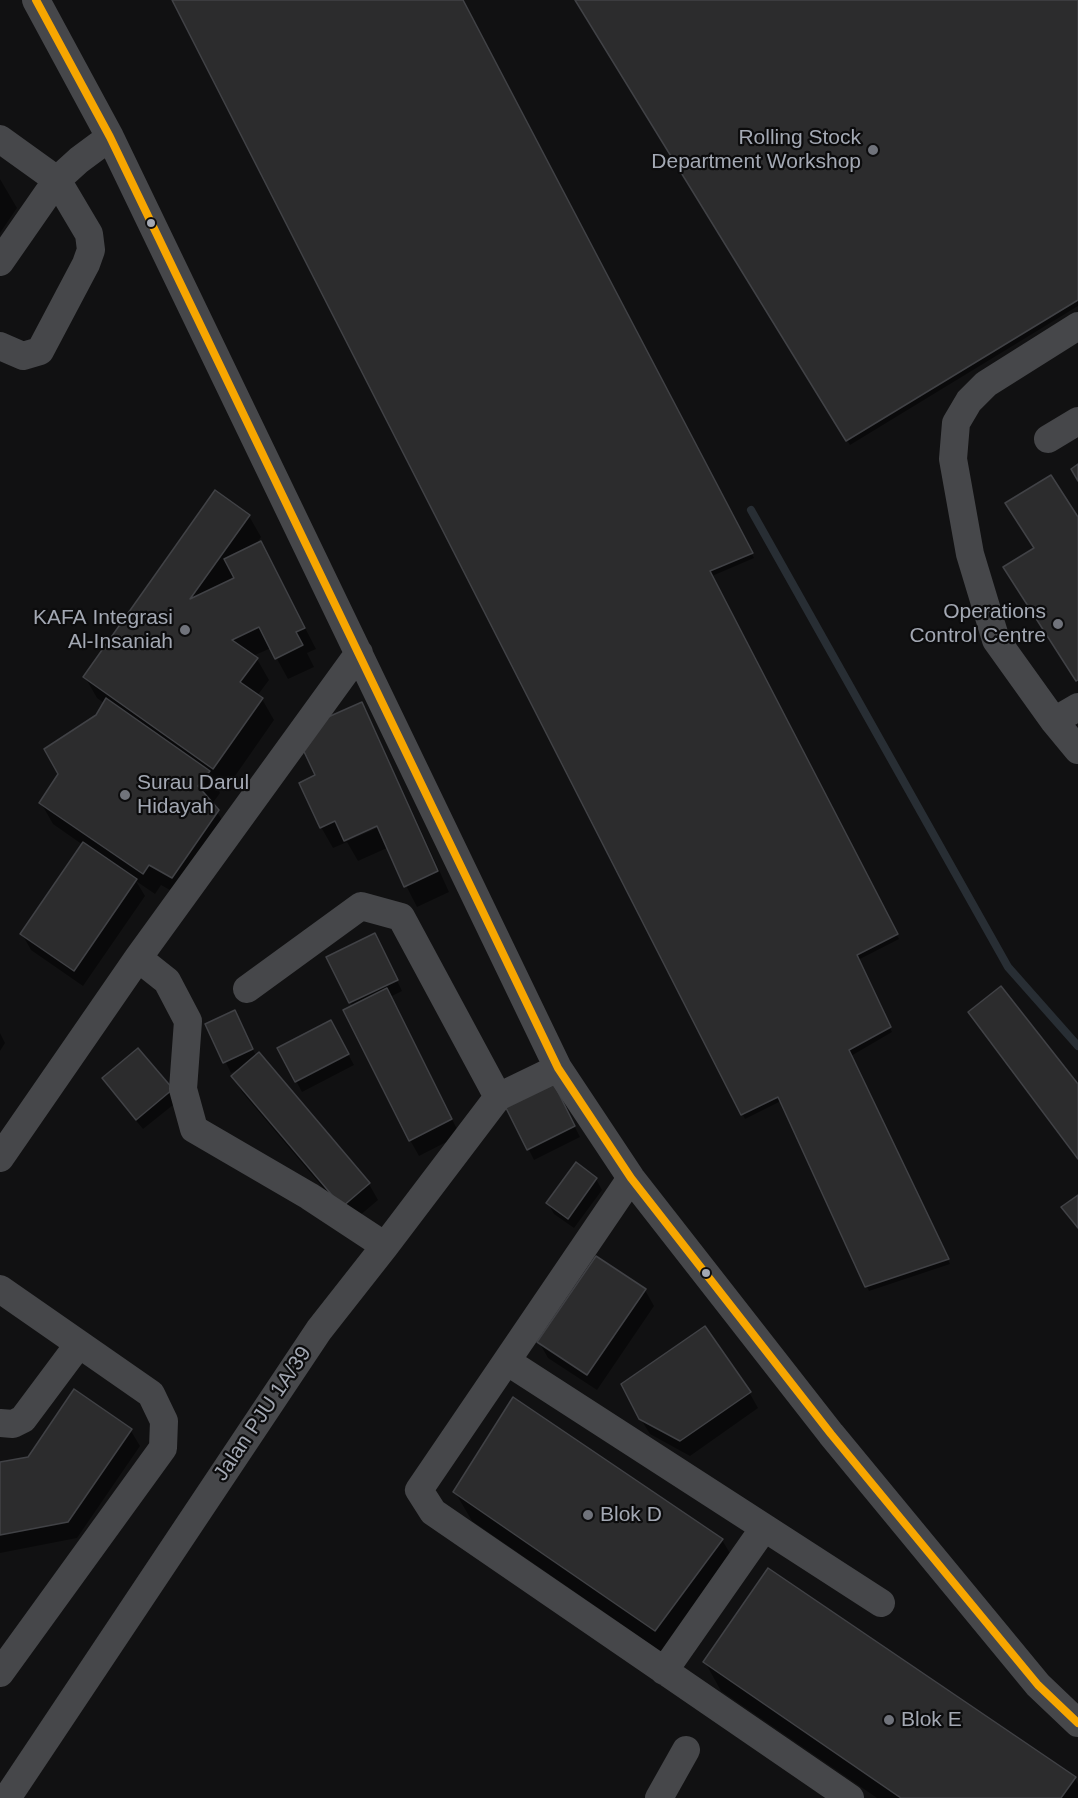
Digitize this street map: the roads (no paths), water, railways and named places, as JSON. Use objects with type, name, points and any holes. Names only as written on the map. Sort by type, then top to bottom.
[{"type":"street","points":[[36,0],[111,137],[558,1068],[631,1178],[831,1434],[1038,1685],[1078,1723]]},
{"type":"street","points":[[0,262],[57,180],[79,160],[111,137]]},
{"type":"street","points":[[0,139],[57,180],[89,234],[91,250],[86,264],[40,351],[23,356],[0,346]]},
{"type":"street","points":[[1078,326],[986,384],[969,401],[956,423],[953,459],[970,554],[996,640],[1054,721],[1078,750]]},
{"type":"street","points":[[1048,439],[1078,421]]},
{"type":"street","points":[[0,1158],[138,958],[360,653]]},
{"type":"street","points":[[1054,721],[1078,706]]},
{"type":"street","points":[[247,989],[361,906],[402,917],[498,1097]]},
{"type":"street","points":[[138,958],[167,981],[188,1021],[183,1089],[194,1129],[309,1196],[386,1246]]},
{"type":"street","name":"Jalan PJU 1A/39","points":[[7,1798],[319,1330],[386,1246],[498,1097],[558,1068]]},
{"type":"street","points":[[631,1178],[419,1490],[433,1512],[850,1798]]},
{"type":"street","points":[[0,1289],[151,1394],[164,1421],[163,1448],[0,1673]]},
{"type":"street","points":[[0,1423],[13,1424],[23,1419],[79,1344]]},
{"type":"street","points":[[508,1362],[880,1603]]},
{"type":"street","points":[[664,1671],[764,1528]]},
{"type":"street","points":[[659,1798],[686,1750]]},
{"type":"waterway","points":[[751,510],[1008,967],[1078,1046]]},
{"type":"place","name":"Rolling Stock Department Workshop","points":[[873,150]]},
{"type":"place","name":"Operations Control Centre","points":[[1058,624]]},
{"type":"place","name":"KAFA Integrasi Al-Insaniah","points":[[185,630]]},
{"type":"place","name":"Surau Darul Hidayah","points":[[125,795]]},
{"type":"place","name":"Blok D","points":[[588,1515]]},
{"type":"place","name":"Blok E","points":[[889,1720]]}]
